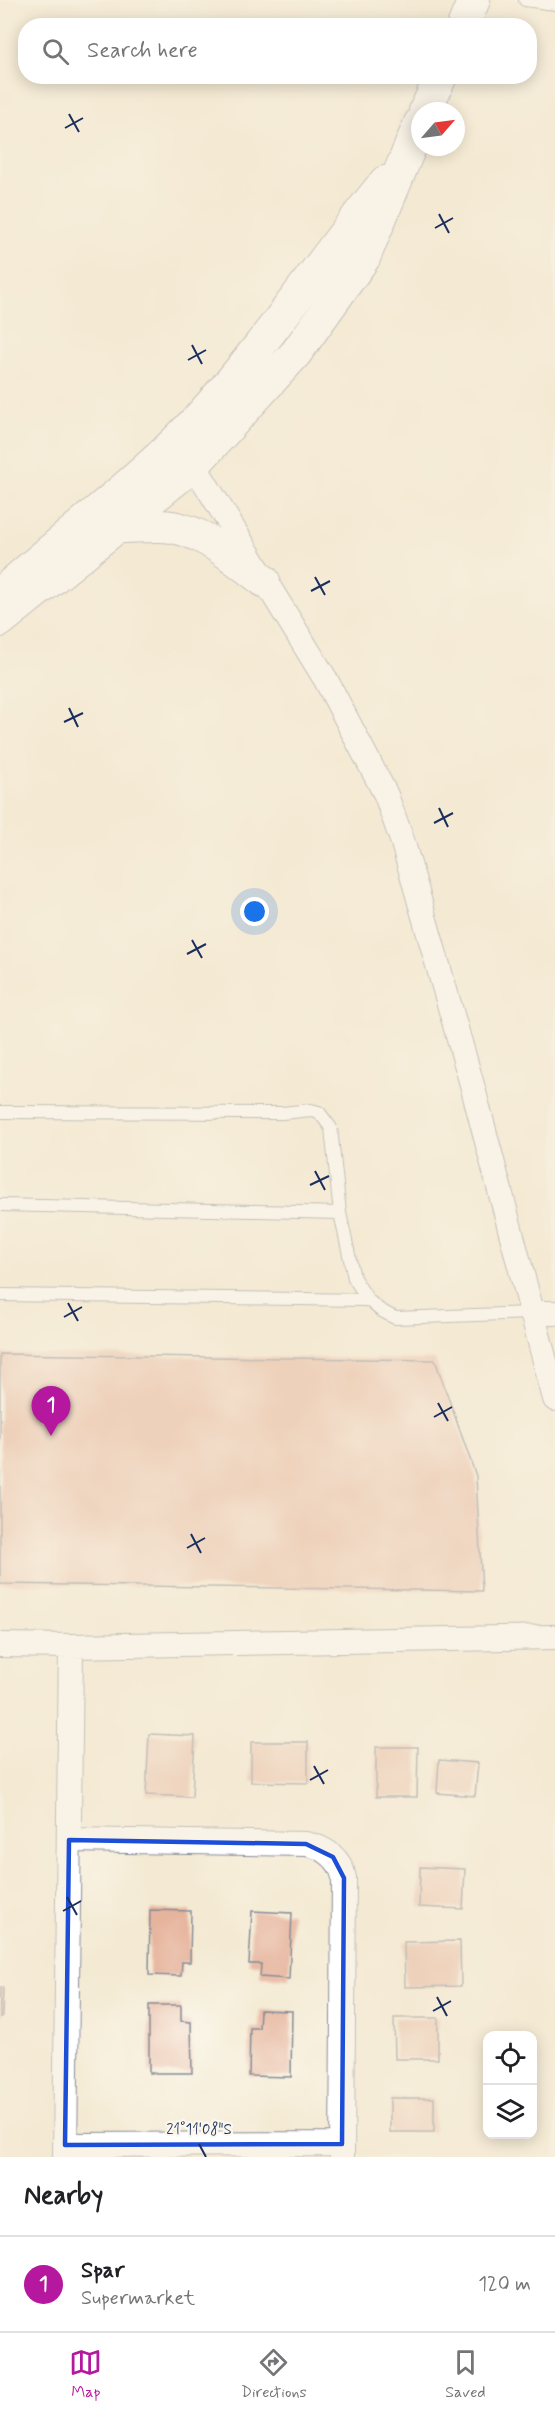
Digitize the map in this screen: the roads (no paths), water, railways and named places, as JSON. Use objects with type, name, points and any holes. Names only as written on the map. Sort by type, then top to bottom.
[{"type":"street","points":[[466,18],[474,0]]},
{"type":"street","points":[[429,102],[437,84]]},
{"type":"street","points":[[0,621],[118,527],[184,454],[242,369],[307,286],[338,240],[404,158],[411,143]]},
{"type":"street","points":[[184,454],[326,680],[386,795],[403,843],[471,1081],[543,1313],[555,1399]]},
{"type":"street","points":[[0,594],[184,454]]},
{"type":"street","points":[[118,527],[155,526],[184,530],[218,547],[264,581]]},
{"type":"street","points":[[0,1645],[72,1646],[555,1637]]},
{"type":"street","points":[[69,1840],[306,1844],[317,1845],[333,1857],[343,1871],[344,1878],[342,2151],[65,2151],[69,1840],[72,1646]]},
{"type":"lane","points":[[525,0],[555,4]]},
{"type":"lane","points":[[0,1112],[282,1113],[311,1110],[319,1112],[331,1128],[340,1213],[354,1278],[368,1300],[395,1318],[543,1313]]},
{"type":"lane","points":[[0,1205],[340,1213]]},
{"type":"lane","points":[[0,1295],[368,1300]]},
{"type":"place","name":"Spar","points":[[51,1436]]}]
